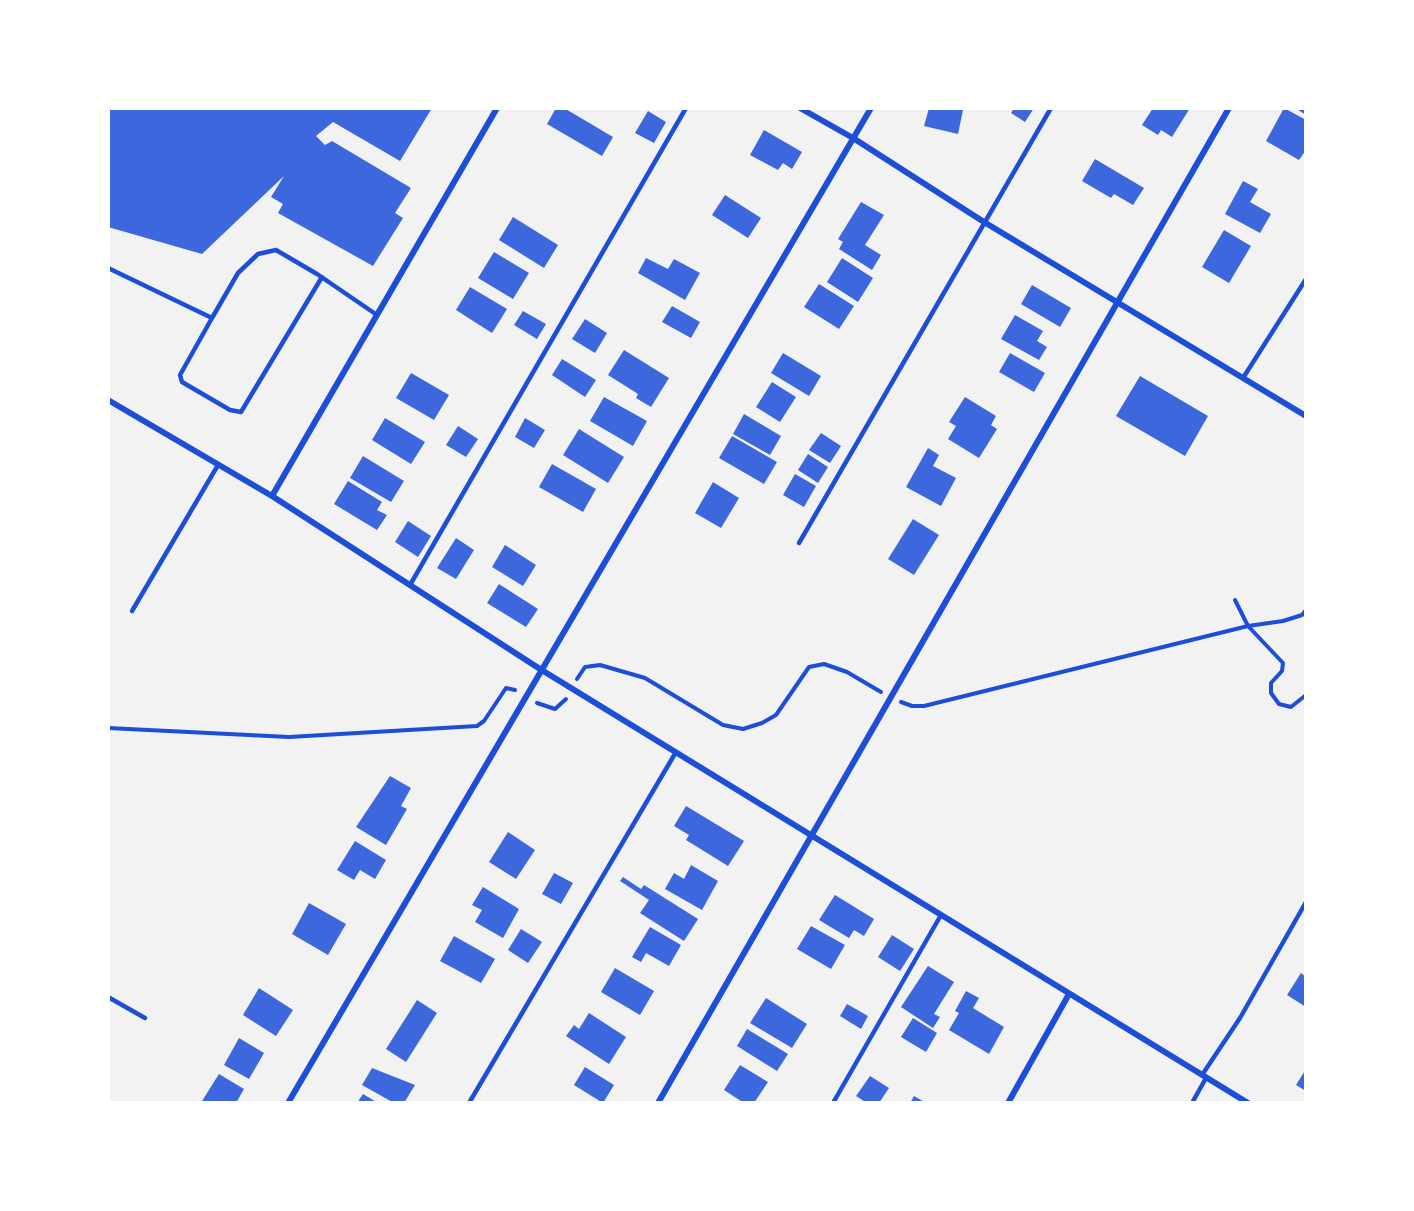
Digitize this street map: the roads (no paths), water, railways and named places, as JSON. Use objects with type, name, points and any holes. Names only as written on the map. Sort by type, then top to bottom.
[{"type":"street","points":[[272,496],[497,108]]},
{"type":"street","points":[[800,108],[854,138],[984,222],[1306,416]]},
{"type":"street","points":[[288,1103],[540,669],[871,108]]},
{"type":"street","points":[[658,1103],[1229,108]]},
{"type":"street","points":[[108,400],[272,496],[540,669],[1248,1103]]},
{"type":"street","points":[[1008,1103],[1069,994]]},
{"type":"lane","points":[[410,585],[686,108]]},
{"type":"lane","points":[[799,543],[1051,108]]},
{"type":"lane","points":[[322,277],[241,412],[230,410],[182,382],[180,375],[238,273],[258,254],[276,250],[322,277],[377,315]]},
{"type":"lane","points":[[108,268],[212,318]]},
{"type":"lane","points":[[1243,378],[1306,279]]},
{"type":"lane","points":[[132,611],[218,465]]},
{"type":"lane","points":[[469,1103],[676,752]]},
{"type":"lane","points":[[1192,1103],[1204,1076],[1306,902]]},
{"type":"lane","points":[[833,1103],[941,915]]},
{"type":"lane","points":[[108,997],[145,1018]]}]
